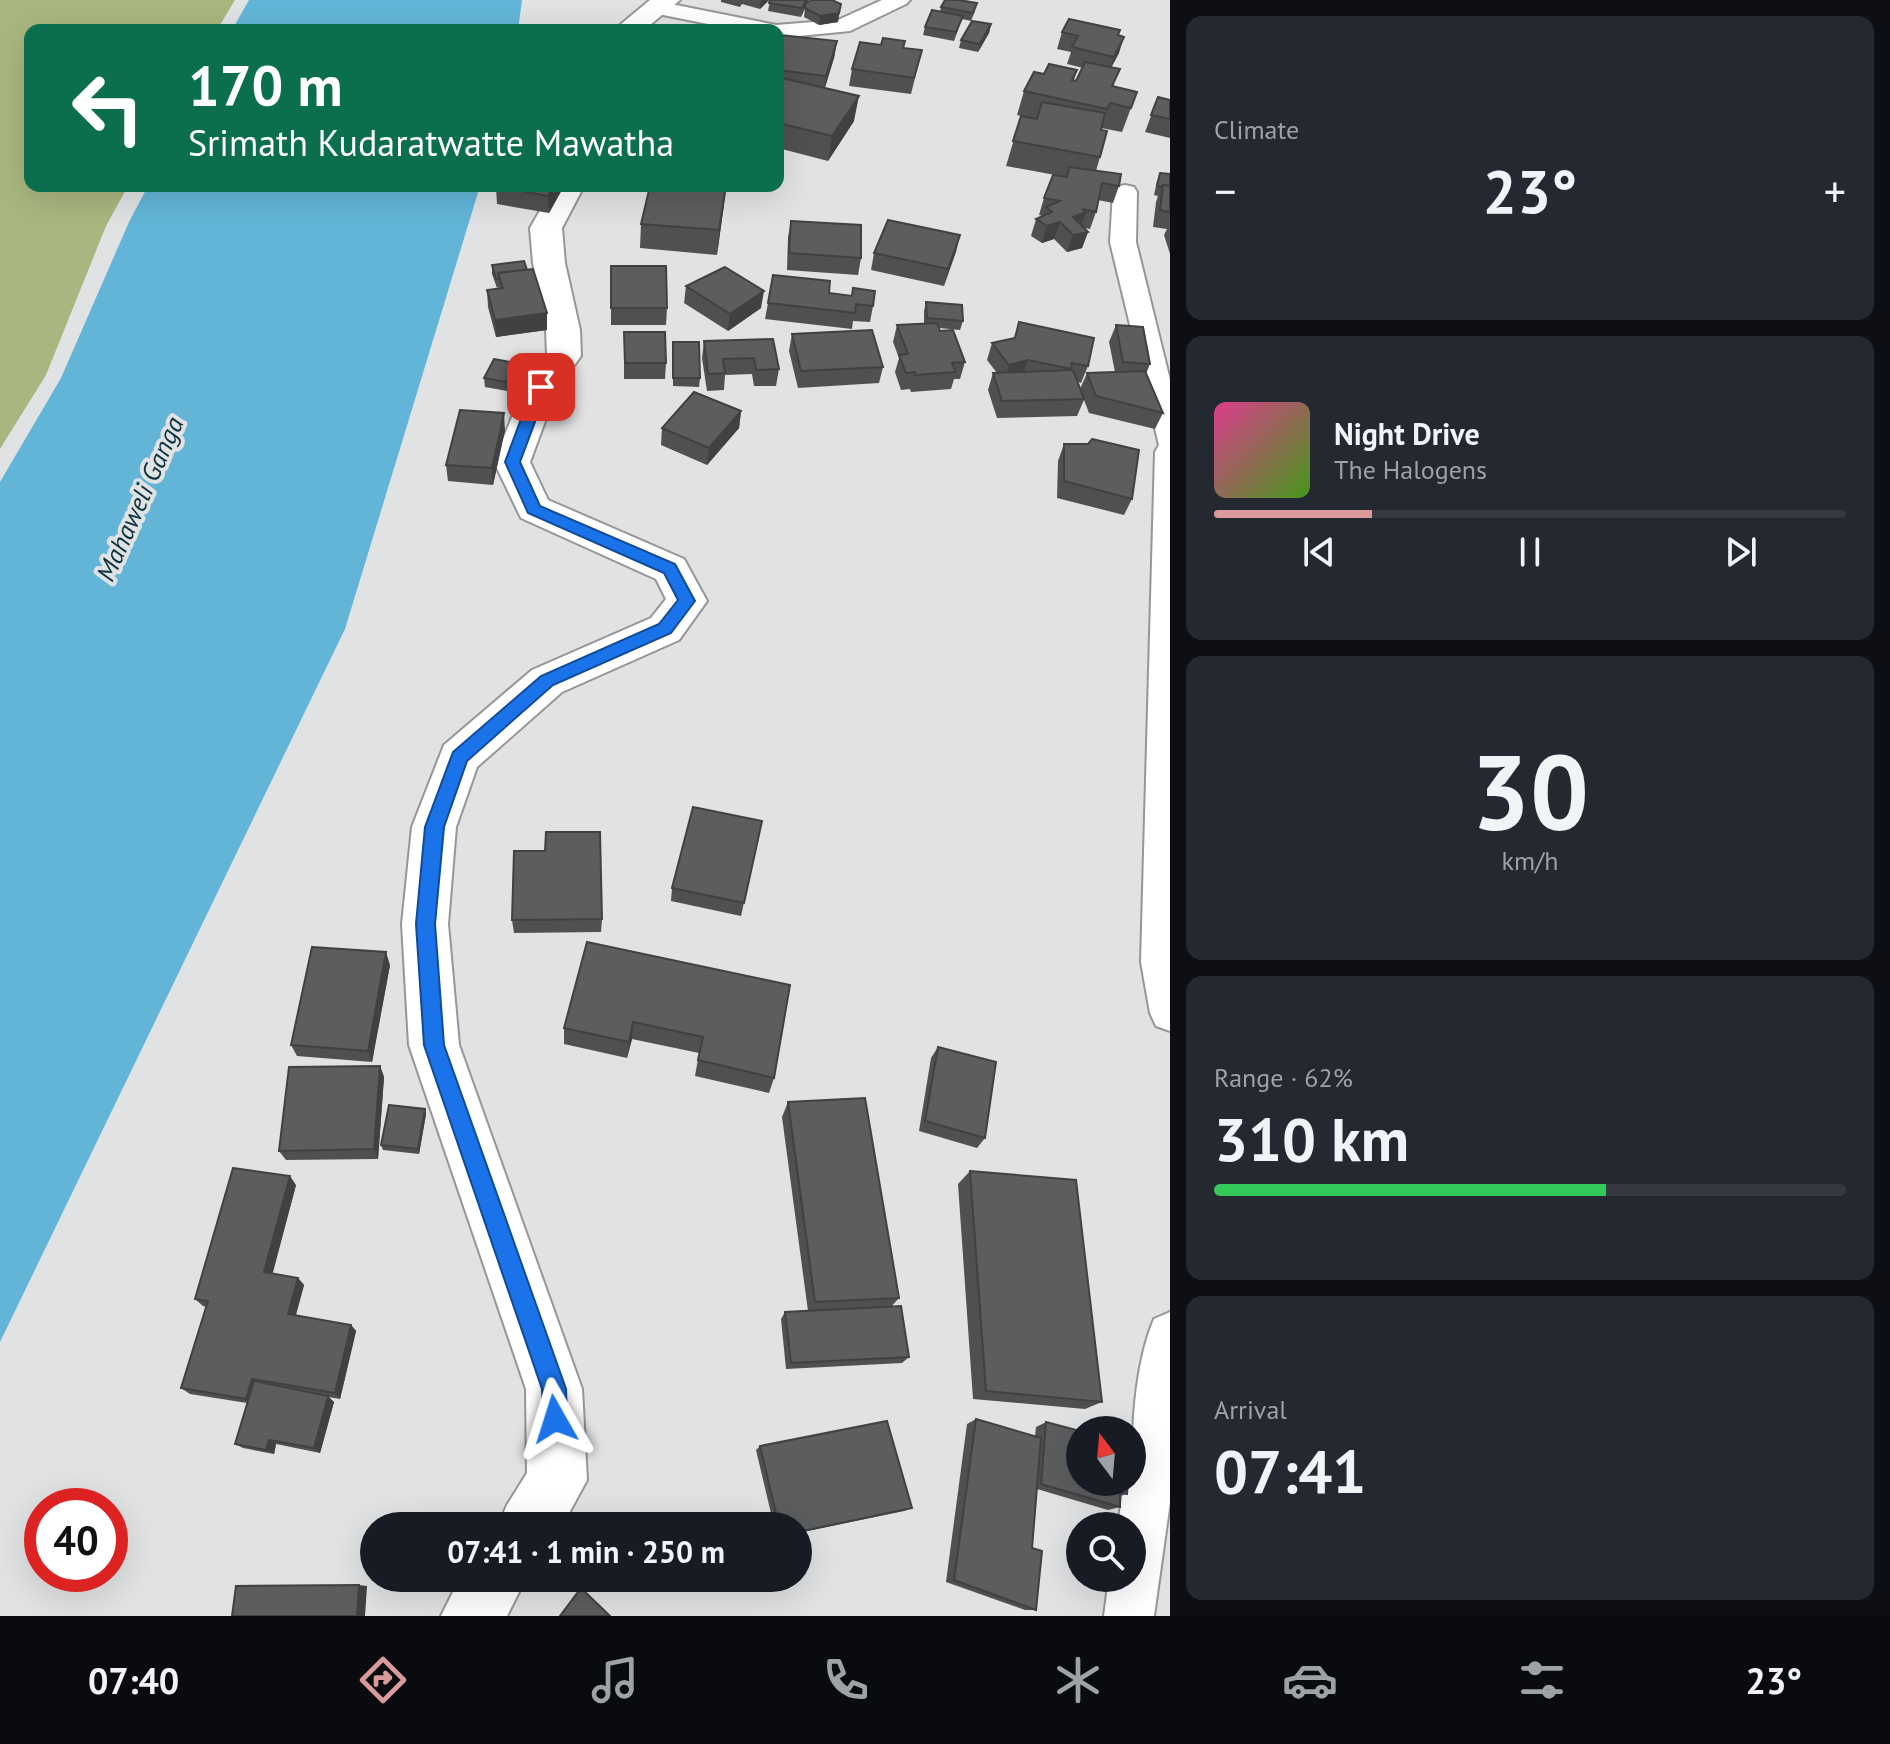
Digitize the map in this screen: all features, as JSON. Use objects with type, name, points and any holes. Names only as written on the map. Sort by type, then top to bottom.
[{"type":"street","points":[[784,31],[842,26],[899,0]]},
{"type":"street","points":[[635,24],[662,4],[745,24]]},
{"type":"street","points":[[537,1512],[557,1480],[554,1389],[434,1045],[425,924],[434,827],[459,757],[547,681],[665,629],[687,601],[670,569],[534,509],[512,462],[541,387],[564,356],[563,330],[549,263],[546,228],[566,192]]},
{"type":"street","points":[[1125,192],[1123,242],[1170,439]]},
{"type":"street","points":[[1170,452],[1160,962],[1170,1013]]},
{"type":"street","points":[[1129,1616],[1170,1335]]},
{"type":"street","points":[[472,1616],[487,1592]]},
{"type":"green space","points":[[0,0],[235,0],[221,24],[24,24],[24,192],[125,192],[106,226],[46,375],[0,449]]},
{"type":"water","points":[[249,0],[522,0],[519,24],[235,24]]},
{"type":"water","name":"Mahaweli Ganga","points":[[145,192],[478,192],[345,629],[0,1342],[0,482],[61,378]]},
{"type":"building","points":[[770,0],[806,0],[802,8],[769,3]]},
{"type":"building","points":[[811,0],[832,0],[841,4],[839,13],[820,16],[805,8]]},
{"type":"building","points":[[945,0],[977,3],[973,13],[941,7]]},
{"type":"building","points":[[932,10],[963,16],[956,32],[925,27]]},
{"type":"building","points":[[1069,19],[1120,30],[1118,35],[1124,37],[1114,57],[1072,47],[1078,36],[1062,32]]},
{"type":"building","points":[[972,21],[991,24],[980,44],[961,40]]},
{"type":"building","points":[[784,35],[837,41],[826,76],[784,71]]},
{"type":"building","points":[[883,38],[905,41],[903,48],[922,50],[914,78],[852,69],[860,42],[881,45]]},
{"type":"building","points":[[1085,62],[1120,69],[1112,86],[1137,92],[1131,108],[1110,103],[1107,109],[1024,91],[1034,72],[1044,74],[1049,64],[1077,70],[1072,80],[1076,81]]},
{"type":"building","points":[[784,78],[859,96],[832,136],[784,124]]},
{"type":"building","points":[[1158,97],[1170,100],[1170,119],[1151,115]]},
{"type":"building","points":[[1042,102],[1105,113],[1101,130],[1107,131],[1100,157],[1013,141],[1021,116],[1037,119]]},
{"type":"building","points":[[1069,167],[1121,174],[1119,186],[1102,183],[1096,212],[1082,209],[1086,212],[1073,217],[1088,232],[1073,235],[1060,222],[1047,226],[1036,219],[1052,212],[1046,207],[1060,201],[1044,198],[1053,175],[1067,177]]},
{"type":"building","points":[[1160,173],[1170,174],[1170,186],[1157,186]]},
{"type":"building","points":[[1163,185],[1170,186],[1170,212],[1160,210]]},
{"type":"building","points":[[527,192],[550,192],[548,196]]},
{"type":"building","points":[[649,192],[725,192],[719,230],[641,224]]},
{"type":"building","points":[[888,220],[960,235],[948,269],[874,253]]},
{"type":"building","points":[[791,221],[861,225],[861,258],[789,253]]},
{"type":"building","points":[[524,261],[527,270],[498,273],[499,279],[496,279],[492,265]]},
{"type":"building","points":[[611,266],[666,266],[667,308],[611,308]]},
{"type":"building","points":[[725,267],[764,291],[730,314],[686,286]]},
{"type":"building","points":[[533,269],[547,313],[495,320],[487,290],[503,288],[498,273]]},
{"type":"building","points":[[773,275],[830,281],[829,293],[852,296],[853,288],[875,291],[873,306],[856,304],[855,313],[768,303]]},
{"type":"building","points":[[926,302],[962,305],[963,321],[927,318]]},
{"type":"building","points":[[1019,322],[1094,338],[1088,366],[1072,363],[1071,369],[1028,360],[1009,365],[992,343],[1015,338]]},
{"type":"building","points":[[937,323],[940,331],[953,330],[965,362],[952,363],[956,372],[906,373],[899,355],[908,354],[897,325]]},
{"type":"building","points":[[1116,325],[1143,327],[1150,364],[1123,362]]},
{"type":"building","points":[[872,330],[883,367],[801,371],[792,334]]},
{"type":"building","points":[[624,332],[665,332],[666,363],[625,363]]},
{"type":"building","points":[[773,339],[779,369],[756,370],[754,358],[723,359],[725,373],[708,374],[704,341]]},
{"type":"building","points":[[673,342],[699,342],[700,378],[673,378]]},
{"type":"building","points":[[494,359],[515,363],[506,382],[484,378]]},
{"type":"building","points":[[1073,370],[1084,399],[1002,401],[993,373]]},
{"type":"building","points":[[1145,371],[1163,413],[1096,396],[1087,373]]},
{"type":"building","points":[[694,392],[741,411],[709,448],[662,428]]},
{"type":"building","points":[[460,410],[504,413],[492,468],[446,465]]},
{"type":"building","points":[[1092,439],[1139,450],[1132,499],[1064,481],[1064,444],[1088,444]]},
{"type":"building","points":[[693,807],[762,821],[744,903],[672,888]]},
{"type":"building","points":[[546,832],[600,832],[602,919],[512,920],[514,851],[545,851]]},
{"type":"building","points":[[587,942],[790,985],[774,1078],[698,1060],[703,1037],[633,1022],[629,1042],[564,1028]]},
{"type":"building","points":[[312,947],[386,952],[368,1051],[291,1045]]},
{"type":"building","points":[[938,1047],[996,1062],[985,1138],[925,1121]]},
{"type":"building","points":[[380,1066],[374,1149],[279,1151],[289,1067]]},
{"type":"building","points":[[865,1098],[899,1298],[815,1302],[788,1102]]},
{"type":"building","points":[[389,1105],[425,1109],[418,1149],[381,1145]]},
{"type":"building","points":[[233,1168],[290,1176],[264,1272],[298,1278],[288,1314],[351,1325],[335,1393],[252,1379],[246,1399],[181,1388],[208,1301],[195,1299]]},
{"type":"building","points":[[970,1171],[1076,1180],[1102,1402],[986,1391]]},
{"type":"building","points":[[901,1306],[909,1357],[791,1363],[785,1312]]},
{"type":"building","points":[[254,1381],[328,1396],[314,1448],[269,1440],[266,1450],[235,1444]]},
{"type":"building","points":[[976,1419],[1041,1438],[1032,1548],[1042,1551],[1036,1610],[954,1580]]},
{"type":"building","points":[[887,1421],[912,1508],[812,1529],[812,1512],[776,1512],[760,1446]]},
{"type":"building","points":[[1046,1422],[1066,1427],[1066,1491],[1041,1484]]},
{"type":"building","points":[[1082,1496],[1120,1496],[1120,1507]]},
{"type":"building","points":[[359,1585],[357,1616],[232,1616],[236,1586]]},
{"type":"building","points":[[578,1592],[585,1592],[610,1616],[560,1616]]},
{"type":"route","points":[[541,387],[512,462],[534,509],[670,569],[687,601],[665,629],[547,681],[459,757],[434,827],[425,924],[434,1045],[554,1389],[555,1419]]}]
